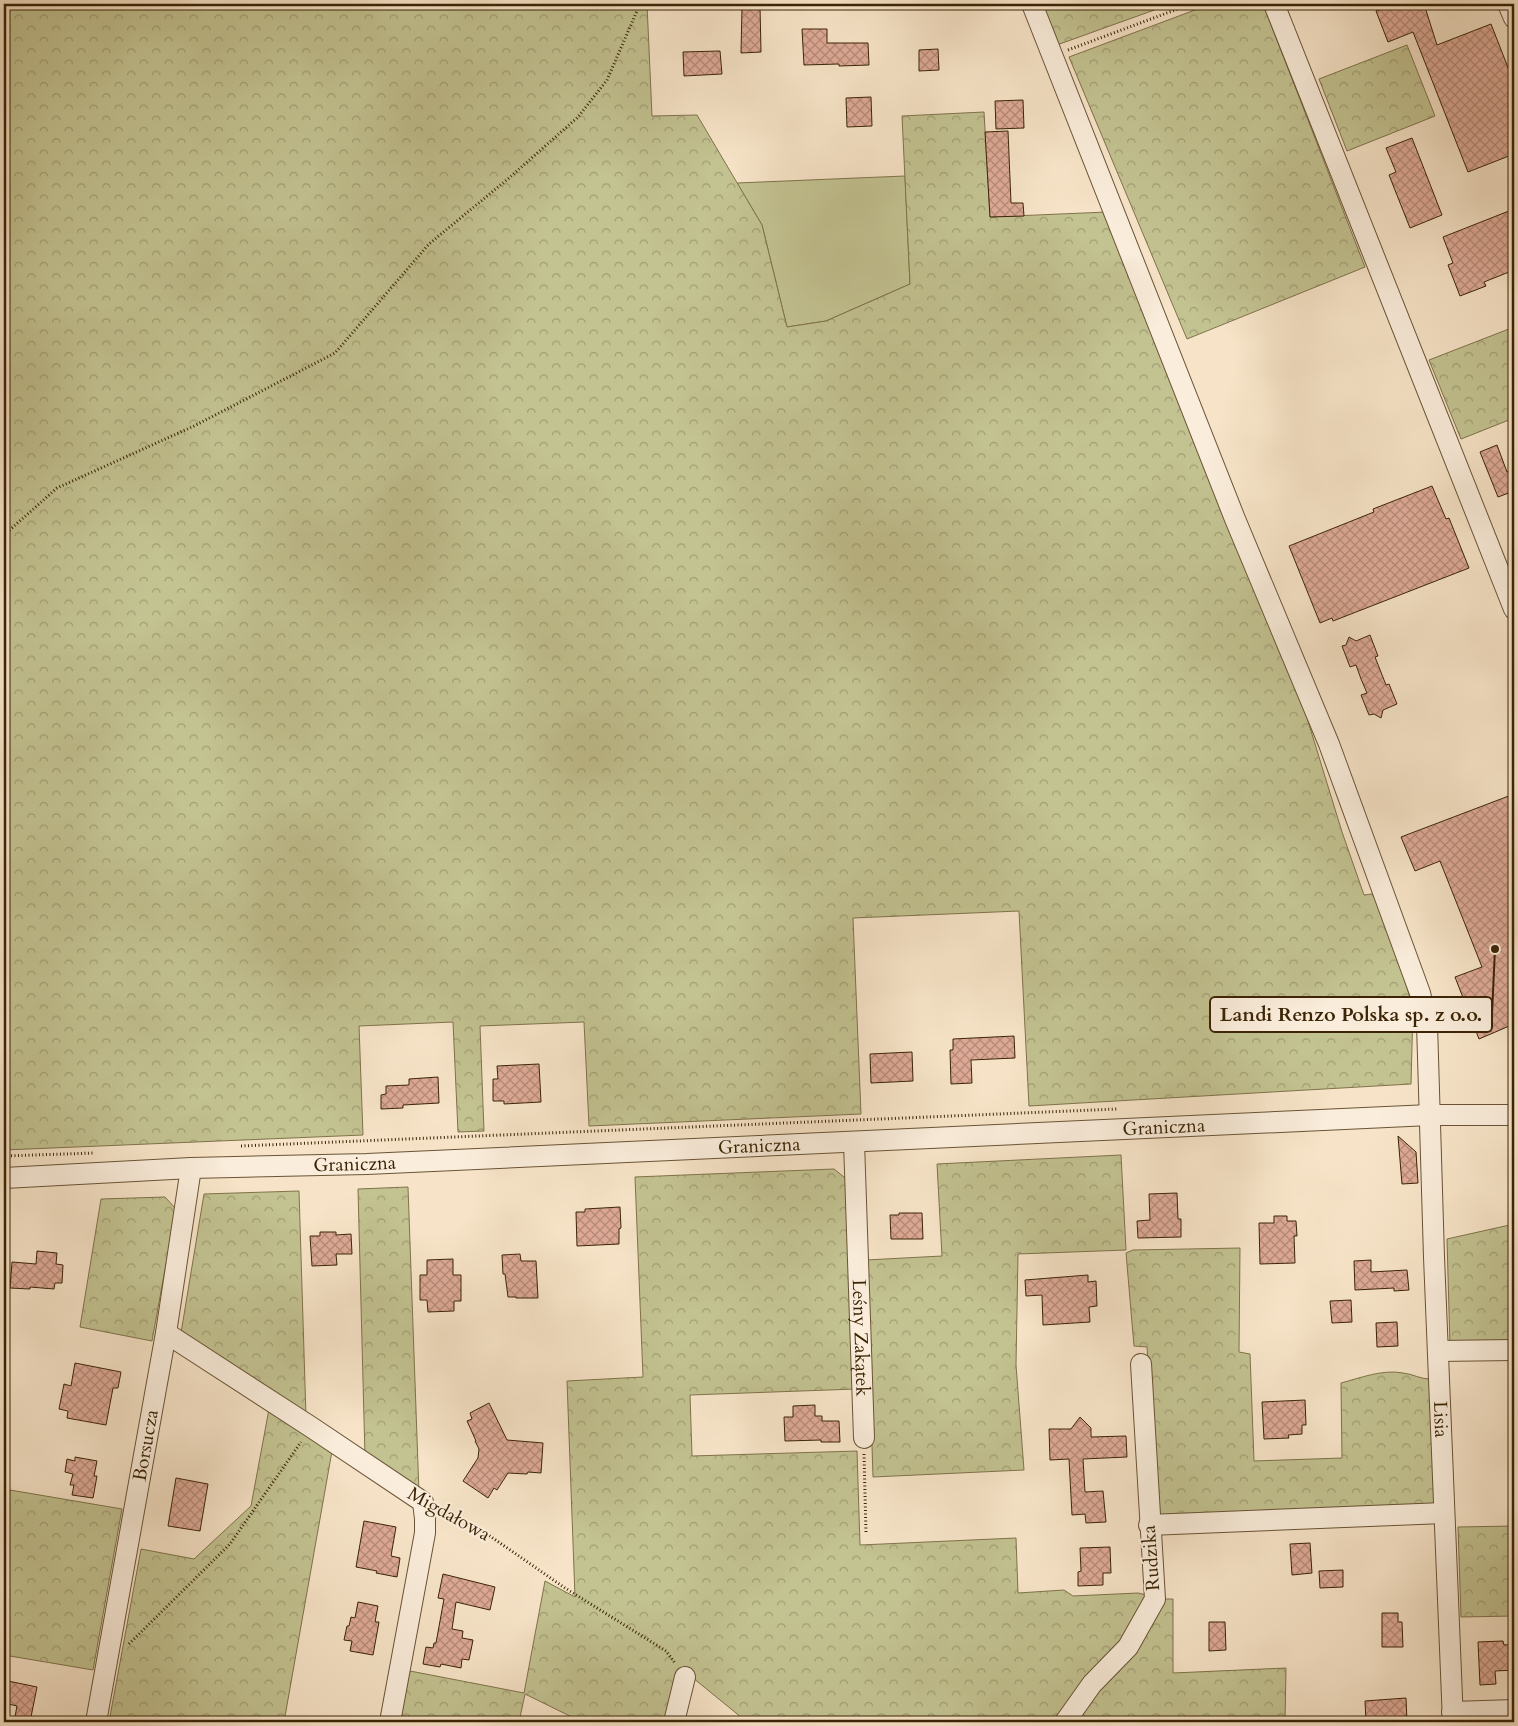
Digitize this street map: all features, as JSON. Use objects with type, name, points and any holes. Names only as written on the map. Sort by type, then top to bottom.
[{"type":"street","name":"Lisia","points":[[1032,4],[1054,55],[1235,519],[1329,744],[1420,993],[1427,1024],[1452,1717]]},
{"type":"street","points":[[1274,4],[1514,609]]},
{"type":"street","points":[[1508,4],[1514,18]]},
{"type":"street","name":"Graniczna","points":[[4,1178],[191,1168],[377,1164],[1430,1116],[1514,1115]]},
{"type":"street","name":"Leśny Zakątek","points":[[854,1142],[864,1438]]},
{"type":"street","name":"Borsucza","points":[[96,1722],[166,1333],[191,1168]]},
{"type":"street","name":"Migdałowa","points":[[166,1333],[422,1502]]},
{"type":"street","points":[[1438,1351],[1514,1350]]},
{"type":"street","name":"Rudzika","points":[[1065,1722],[1092,1684],[1128,1647],[1155,1599],[1149,1524],[1141,1364]]},
{"type":"street","points":[[390,1722],[425,1533],[422,1502]]},
{"type":"street","points":[[1149,1524],[1444,1513]]},
{"type":"street","points":[[674,1722],[685,1677]]},
{"type":"street","points":[[1452,1717],[1514,1710]]},
{"type":"path","points":[[4,535],[57,488],[194,426],[335,353],[428,244],[509,178],[578,116],[607,80],[640,4]]},
{"type":"path","points":[[1054,55],[1191,4]]},
{"type":"path","points":[[236,1147],[1124,1109]]},
{"type":"path","points":[[4,1156],[99,1152]]},
{"type":"path","points":[[127,1646],[230,1544],[311,1427]]},
{"type":"path","points":[[864,1438],[866,1533]]},
{"type":"path","name":"Migdałowa","points":[[422,1502],[452,1519],[487,1534],[565,1588],[666,1651],[685,1677]]},
{"type":"green space","points":[[4,4],[647,4],[652,116],[697,115],[762,225],[787,327],[826,321],[910,284],[902,116],[984,112],[990,217],[1107,212],[1300,695],[1342,832],[1364,895],[1379,893],[1413,1008],[1411,1084],[1029,1106],[1019,911],[853,918],[861,1114],[589,1126],[584,1022],[480,1026],[484,1131],[458,1132],[453,1022],[359,1026],[363,1135],[4,1150]]},
{"type":"green space","points":[[1037,4],[1171,4],[1054,46]]},
{"type":"green space","points":[[1211,4],[1263,4],[1365,267],[1187,339],[1069,57]]},
{"type":"green space","points":[[1407,45],[1435,116],[1347,151],[1319,79]]},
{"type":"green space","points":[[905,176],[910,284],[826,321],[787,327],[762,225],[737,183]]},
{"type":"green space","points":[[1514,327],[1514,418],[1461,439],[1429,360]]},
{"type":"green space","points":[[1121,1155],[1126,1250],[1018,1254],[1016,1365],[1024,1470],[873,1477],[866,1260],[942,1256],[937,1164]]},
{"type":"green space","points":[[834,1169],[849,1181],[856,1389],[690,1395],[692,1456],[857,1451],[860,1545],[1016,1538],[1018,1593],[1064,1590],[1073,1596],[1138,1593],[1163,1599],[1173,1599],[1173,1673],[1286,1668],[1285,1722],[747,1722],[682,1669],[669,1722],[582,1722],[525,1694],[519,1722],[397,1722],[410,1671],[524,1693],[545,1581],[575,1597],[567,1381],[643,1377],[635,1177]]},
{"type":"green space","points":[[408,1187],[419,1493],[365,1457],[358,1189]]},
{"type":"green space","points":[[299,1191],[306,1417],[181,1333],[204,1194]]},
{"type":"green space","points":[[165,1197],[176,1209],[152,1341],[80,1327],[101,1199]]},
{"type":"green space","points":[[1514,1224],[1514,1346],[1450,1346],[1447,1239]]},
{"type":"green space","points":[[1240,1248],[1239,1352],[1250,1354],[1254,1461],[1342,1458],[1341,1383],[1388,1372],[1430,1379],[1435,1505],[1157,1517],[1147,1347],[1134,1346],[1126,1253],[1133,1250]]},
{"type":"green space","points":[[269,1409],[332,1451],[284,1722],[109,1722],[141,1549],[194,1559],[251,1506]]},
{"type":"green space","points":[[4,1489],[122,1509],[93,1670],[4,1655]]},
{"type":"green space","points":[[1514,1526],[1514,1616],[1461,1617],[1458,1527]]},
{"type":"building","points":[[1394,4],[1424,4],[1437,45],[1491,24],[1514,83],[1514,154],[1468,172],[1413,32],[1388,42],[1376,11]]},
{"type":"building","points":[[742,7],[760,7],[761,52],[741,53]]},
{"type":"building","points":[[802,29],[827,29],[827,43],[868,43],[869,65],[804,65]]},
{"type":"building","points":[[938,49],[939,70],[919,71],[919,50]]},
{"type":"building","points":[[720,51],[722,74],[684,76],[683,52]]},
{"type":"building","points":[[871,97],[872,126],[847,127],[846,98]]},
{"type":"building","points":[[1023,100],[1024,128],[996,129],[995,101]]},
{"type":"building","points":[[1008,131],[1011,203],[1023,203],[1024,216],[990,217],[985,132]]},
{"type":"building","points":[[1412,138],[1442,215],[1410,228],[1389,175],[1396,172],[1386,148]]},
{"type":"building","points":[[1514,209],[1514,270],[1484,282],[1486,286],[1460,296],[1448,265],[1453,263],[1443,237]]},
{"type":"building","points":[[1497,445],[1507,472],[1514,469],[1514,491],[1498,497],[1480,452]]},
{"type":"building","points":[[1432,486],[1446,519],[1449,518],[1469,568],[1333,621],[1332,618],[1320,623],[1289,546],[1374,512],[1373,509]]},
{"type":"building","points":[[1370,635],[1378,656],[1375,657],[1386,685],[1389,684],[1397,704],[1383,710],[1381,718],[1374,714],[1369,715],[1361,695],[1367,693],[1356,665],[1350,667],[1342,646],[1346,645],[1349,637],[1356,641]]},
{"type":"building","points":[[1514,794],[1514,1024],[1479,1039],[1455,977],[1482,967],[1440,861],[1415,871],[1401,837]]},
{"type":"building","points":[[1014,1036],[1015,1058],[971,1060],[972,1083],[951,1084],[950,1050],[953,1050],[953,1039]]},
{"type":"building","points":[[912,1052],[913,1081],[871,1083],[870,1054]]},
{"type":"building","points":[[539,1064],[541,1102],[504,1104],[504,1101],[493,1101],[493,1079],[498,1079],[497,1066]]},
{"type":"building","points":[[438,1077],[439,1103],[403,1105],[403,1108],[381,1109],[381,1095],[386,1094],[386,1086],[409,1085],[409,1079]]},
{"type":"building","points":[[1398,1136],[1416,1152],[1418,1183],[1402,1184]]},
{"type":"building","points":[[1177,1193],[1178,1219],[1181,1219],[1181,1237],[1138,1238],[1137,1221],[1150,1220],[1149,1194]]},
{"type":"building","points":[[620,1207],[621,1228],[619,1229],[619,1244],[577,1246],[576,1212],[585,1212],[585,1209]]},
{"type":"building","points":[[899,1213],[922,1213],[923,1239],[891,1239],[890,1215],[899,1215]]},
{"type":"building","points":[[1274,1216],[1287,1216],[1287,1221],[1296,1221],[1297,1236],[1294,1236],[1295,1263],[1260,1264],[1259,1223],[1274,1223]]},
{"type":"building","points":[[320,1232],[336,1232],[336,1235],[351,1234],[352,1254],[336,1254],[337,1265],[312,1266],[310,1236],[320,1236]]},
{"type":"building","points":[[37,1251],[57,1253],[56,1264],[63,1265],[62,1283],[55,1283],[54,1289],[10,1288],[12,1262],[36,1264]]},
{"type":"building","points":[[520,1254],[521,1261],[536,1261],[538,1298],[508,1297],[505,1274],[503,1274],[502,1255]]},
{"type":"building","points":[[453,1259],[453,1275],[461,1275],[461,1301],[454,1301],[454,1311],[428,1312],[427,1300],[420,1300],[420,1275],[427,1275],[427,1260]]},
{"type":"building","points":[[1371,1260],[1371,1272],[1407,1270],[1409,1290],[1394,1291],[1394,1288],[1355,1290],[1354,1261]]},
{"type":"building","points":[[1088,1275],[1088,1282],[1096,1281],[1097,1306],[1089,1307],[1090,1322],[1043,1325],[1042,1295],[1026,1296],[1025,1280]]},
{"type":"building","points":[[1351,1300],[1352,1322],[1332,1323],[1330,1301]]},
{"type":"building","points":[[1397,1322],[1398,1346],[1377,1347],[1376,1323]]},
{"type":"building","points":[[75,1363],[121,1372],[118,1388],[113,1388],[106,1425],[67,1418],[68,1411],[59,1409],[64,1384],[71,1386]]},
{"type":"building","points":[[1305,1400],[1306,1425],[1302,1425],[1302,1434],[1288,1435],[1289,1438],[1264,1439],[1262,1402]]},
{"type":"building","points":[[489,1403],[507,1440],[543,1443],[541,1473],[508,1473],[497,1490],[494,1488],[488,1498],[463,1481],[478,1458],[479,1449],[467,1421],[472,1419],[470,1413]]},
{"type":"building","points":[[815,1405],[815,1416],[822,1416],[822,1421],[839,1421],[840,1442],[821,1442],[821,1440],[785,1441],[784,1417],[793,1417],[793,1406]]},
{"type":"building","points":[[1080,1417],[1091,1428],[1091,1437],[1126,1436],[1127,1457],[1083,1459],[1085,1492],[1103,1491],[1106,1522],[1086,1523],[1085,1514],[1072,1515],[1069,1459],[1050,1460],[1049,1429],[1071,1429]]},
{"type":"building","points":[[75,1457],[97,1461],[94,1476],[97,1476],[93,1498],[72,1495],[74,1485],[70,1485],[73,1474],[65,1472],[67,1459],[75,1461]]},
{"type":"building","points":[[176,1478],[208,1484],[200,1531],[168,1526]]},
{"type":"building","points":[[364,1521],[396,1527],[391,1556],[400,1558],[397,1577],[356,1567]]},
{"type":"building","points":[[1310,1543],[1312,1573],[1292,1575],[1290,1544]]},
{"type":"building","points":[[1110,1547],[1111,1573],[1103,1573],[1103,1585],[1078,1586],[1078,1572],[1081,1571],[1080,1548]]},
{"type":"building","points":[[1343,1570],[1343,1587],[1320,1588],[1319,1571]]},
{"type":"building","points":[[443,1574],[495,1587],[490,1610],[456,1602],[452,1629],[463,1631],[462,1638],[473,1640],[469,1660],[462,1659],[461,1668],[441,1664],[440,1667],[423,1664],[426,1647],[433,1648],[434,1643],[436,1643],[444,1599],[438,1598]]},
{"type":"building","points":[[358,1602],[378,1606],[375,1622],[379,1622],[373,1655],[350,1651],[352,1641],[344,1640],[351,1617],[355,1618]]},
{"type":"building","points":[[1382,1613],[1398,1613],[1398,1622],[1402,1622],[1403,1647],[1382,1647]]},
{"type":"building","points":[[1209,1622],[1225,1622],[1226,1650],[1209,1651]]},
{"type":"building","points":[[1503,1641],[1504,1645],[1514,1644],[1514,1670],[1495,1671],[1496,1684],[1480,1685],[1478,1642]]},
{"type":"building","points":[[8,1681],[37,1687],[30,1722],[14,1722],[17,1706],[4,1703]]},
{"type":"building","points":[[1406,1698],[1407,1722],[1366,1722],[1365,1701]]},
{"type":"place","name":"Landi Renzo Polska sp. z o.o.","points":[[1495,949]]}]
